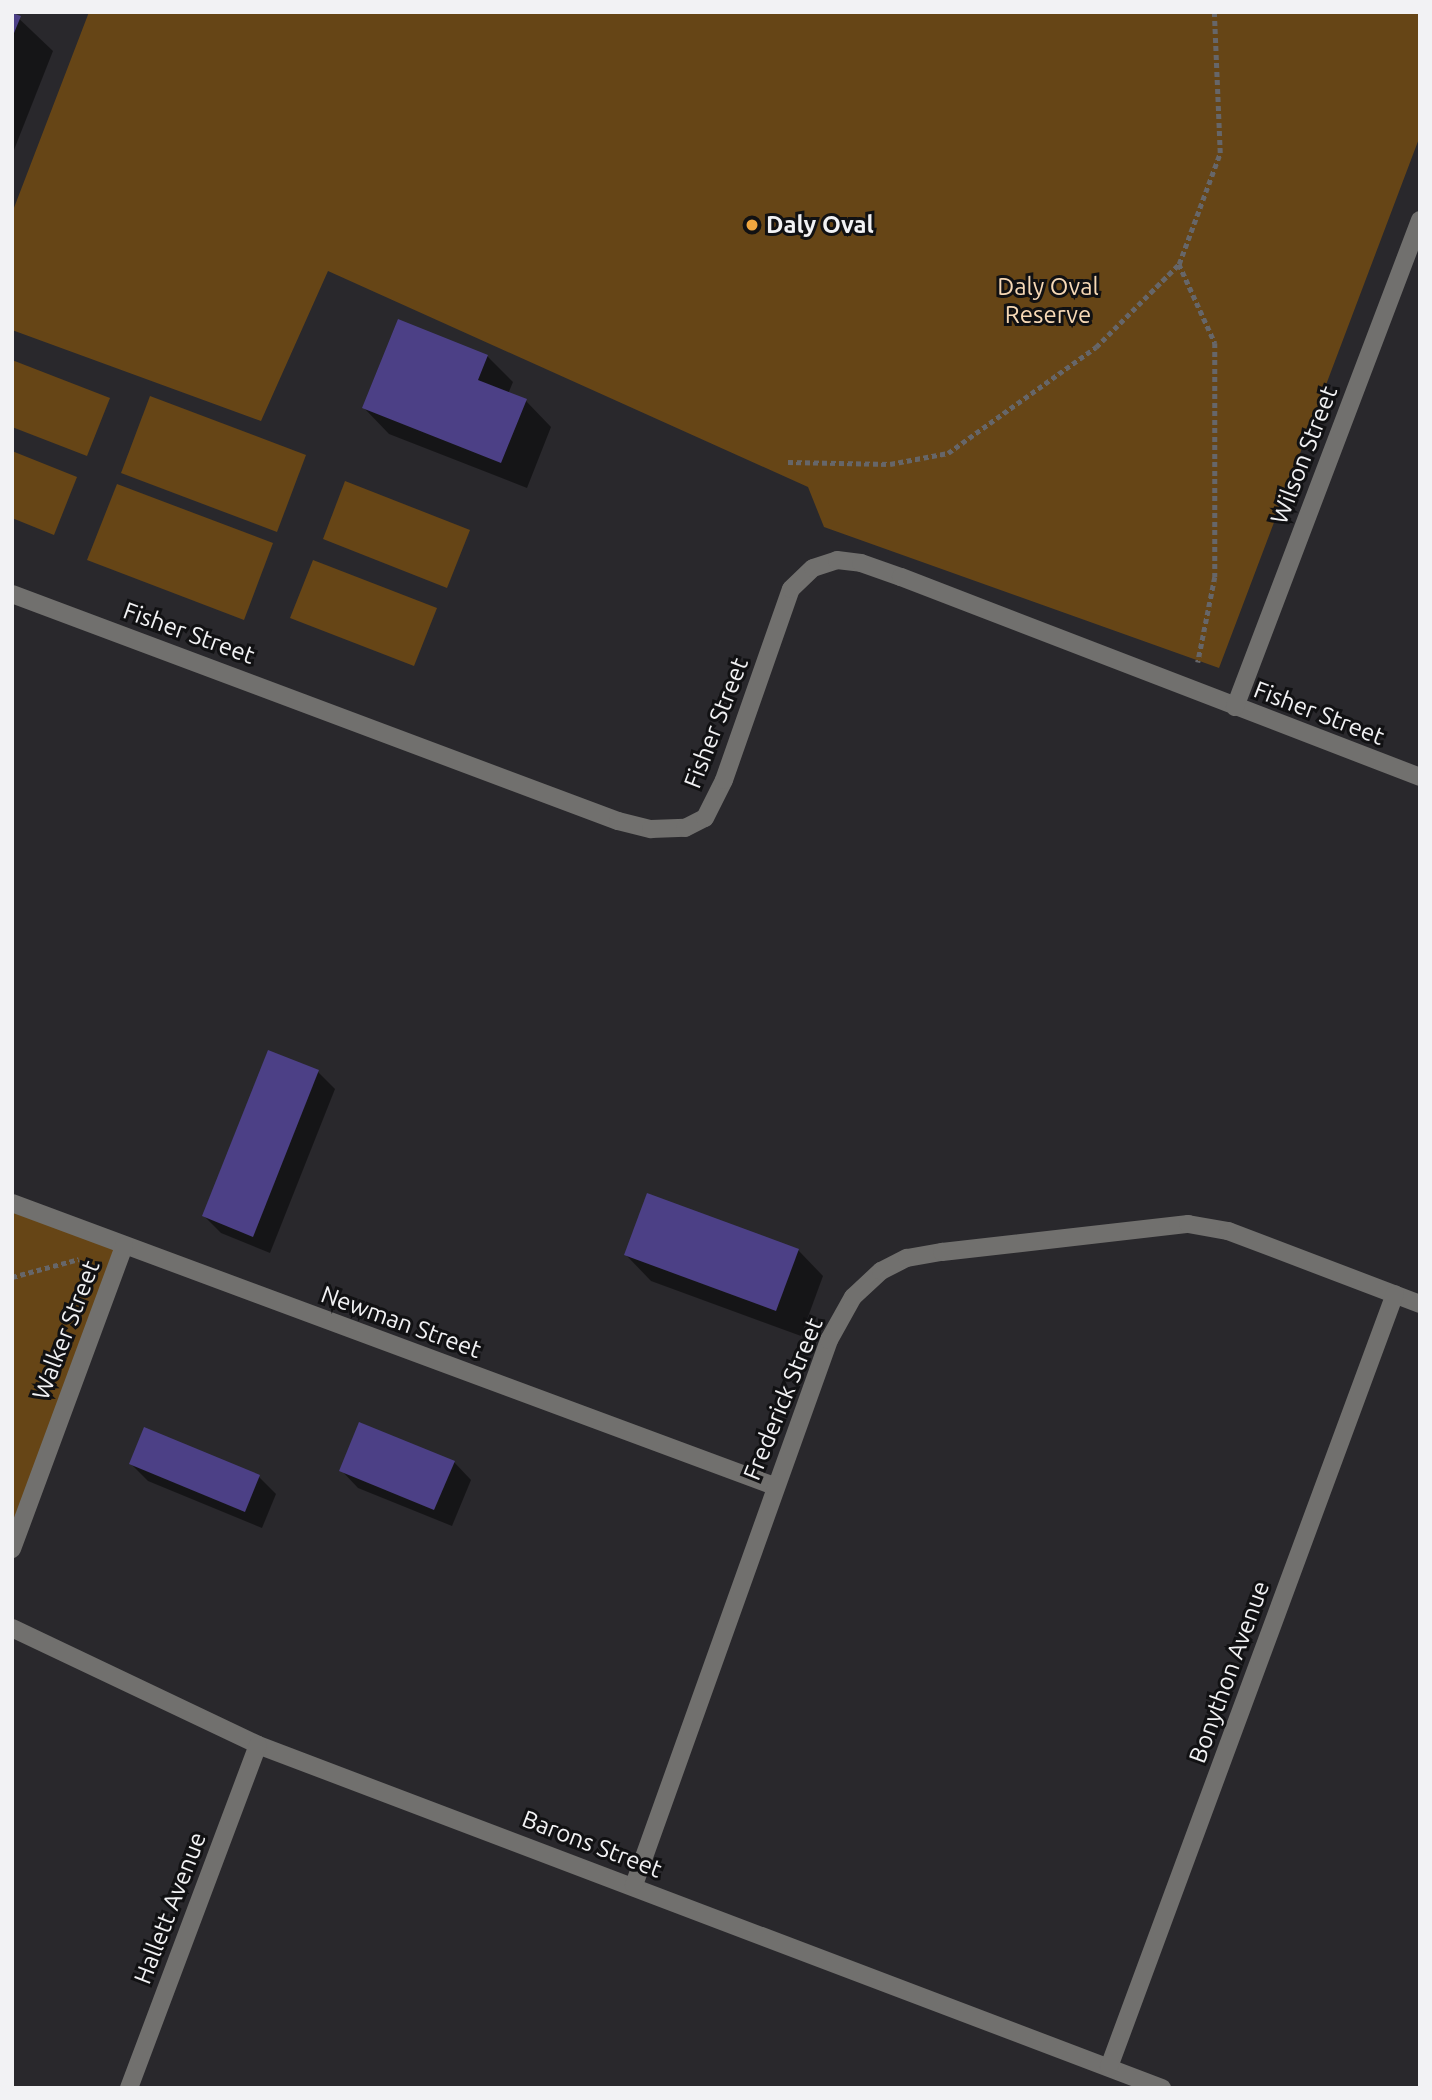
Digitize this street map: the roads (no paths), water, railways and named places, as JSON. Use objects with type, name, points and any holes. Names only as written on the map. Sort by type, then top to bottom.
[{"type":"street","name":"Wilson Street","points":[[1234,708],[1413,256],[1420,220]]},
{"type":"street","name":"Fisher Street","points":[[12,594],[618,821],[651,829],[685,828],[705,818],[724,780],[791,589],[813,568],[837,560],[861,562],[1234,708],[1420,777]]},
{"type":"street","name":"Newman Street","points":[[12,1203],[774,1486]]},
{"type":"street","name":"Frederick Street","points":[[634,1885],[774,1486],[829,1340],[853,1297],[881,1271],[907,1258],[1188,1224],[1228,1231],[1420,1304]]},
{"type":"street","name":"Walker Street","points":[[12,1549],[124,1246]]},
{"type":"street","name":"Bonython Avenue","points":[[1109,2067],[1395,1294]]},
{"type":"street","name":"Barons Street","points":[[12,1628],[258,1745],[634,1885],[1160,2087]]},
{"type":"street","name":"Hallett Avenue","points":[[129,2088],[258,1745]]},
{"type":"place","name":"Daly Oval","points":[[752,225]]},
{"type":"park label","name":"Daly Oval Reserve","points":[[1048,301]]}]
